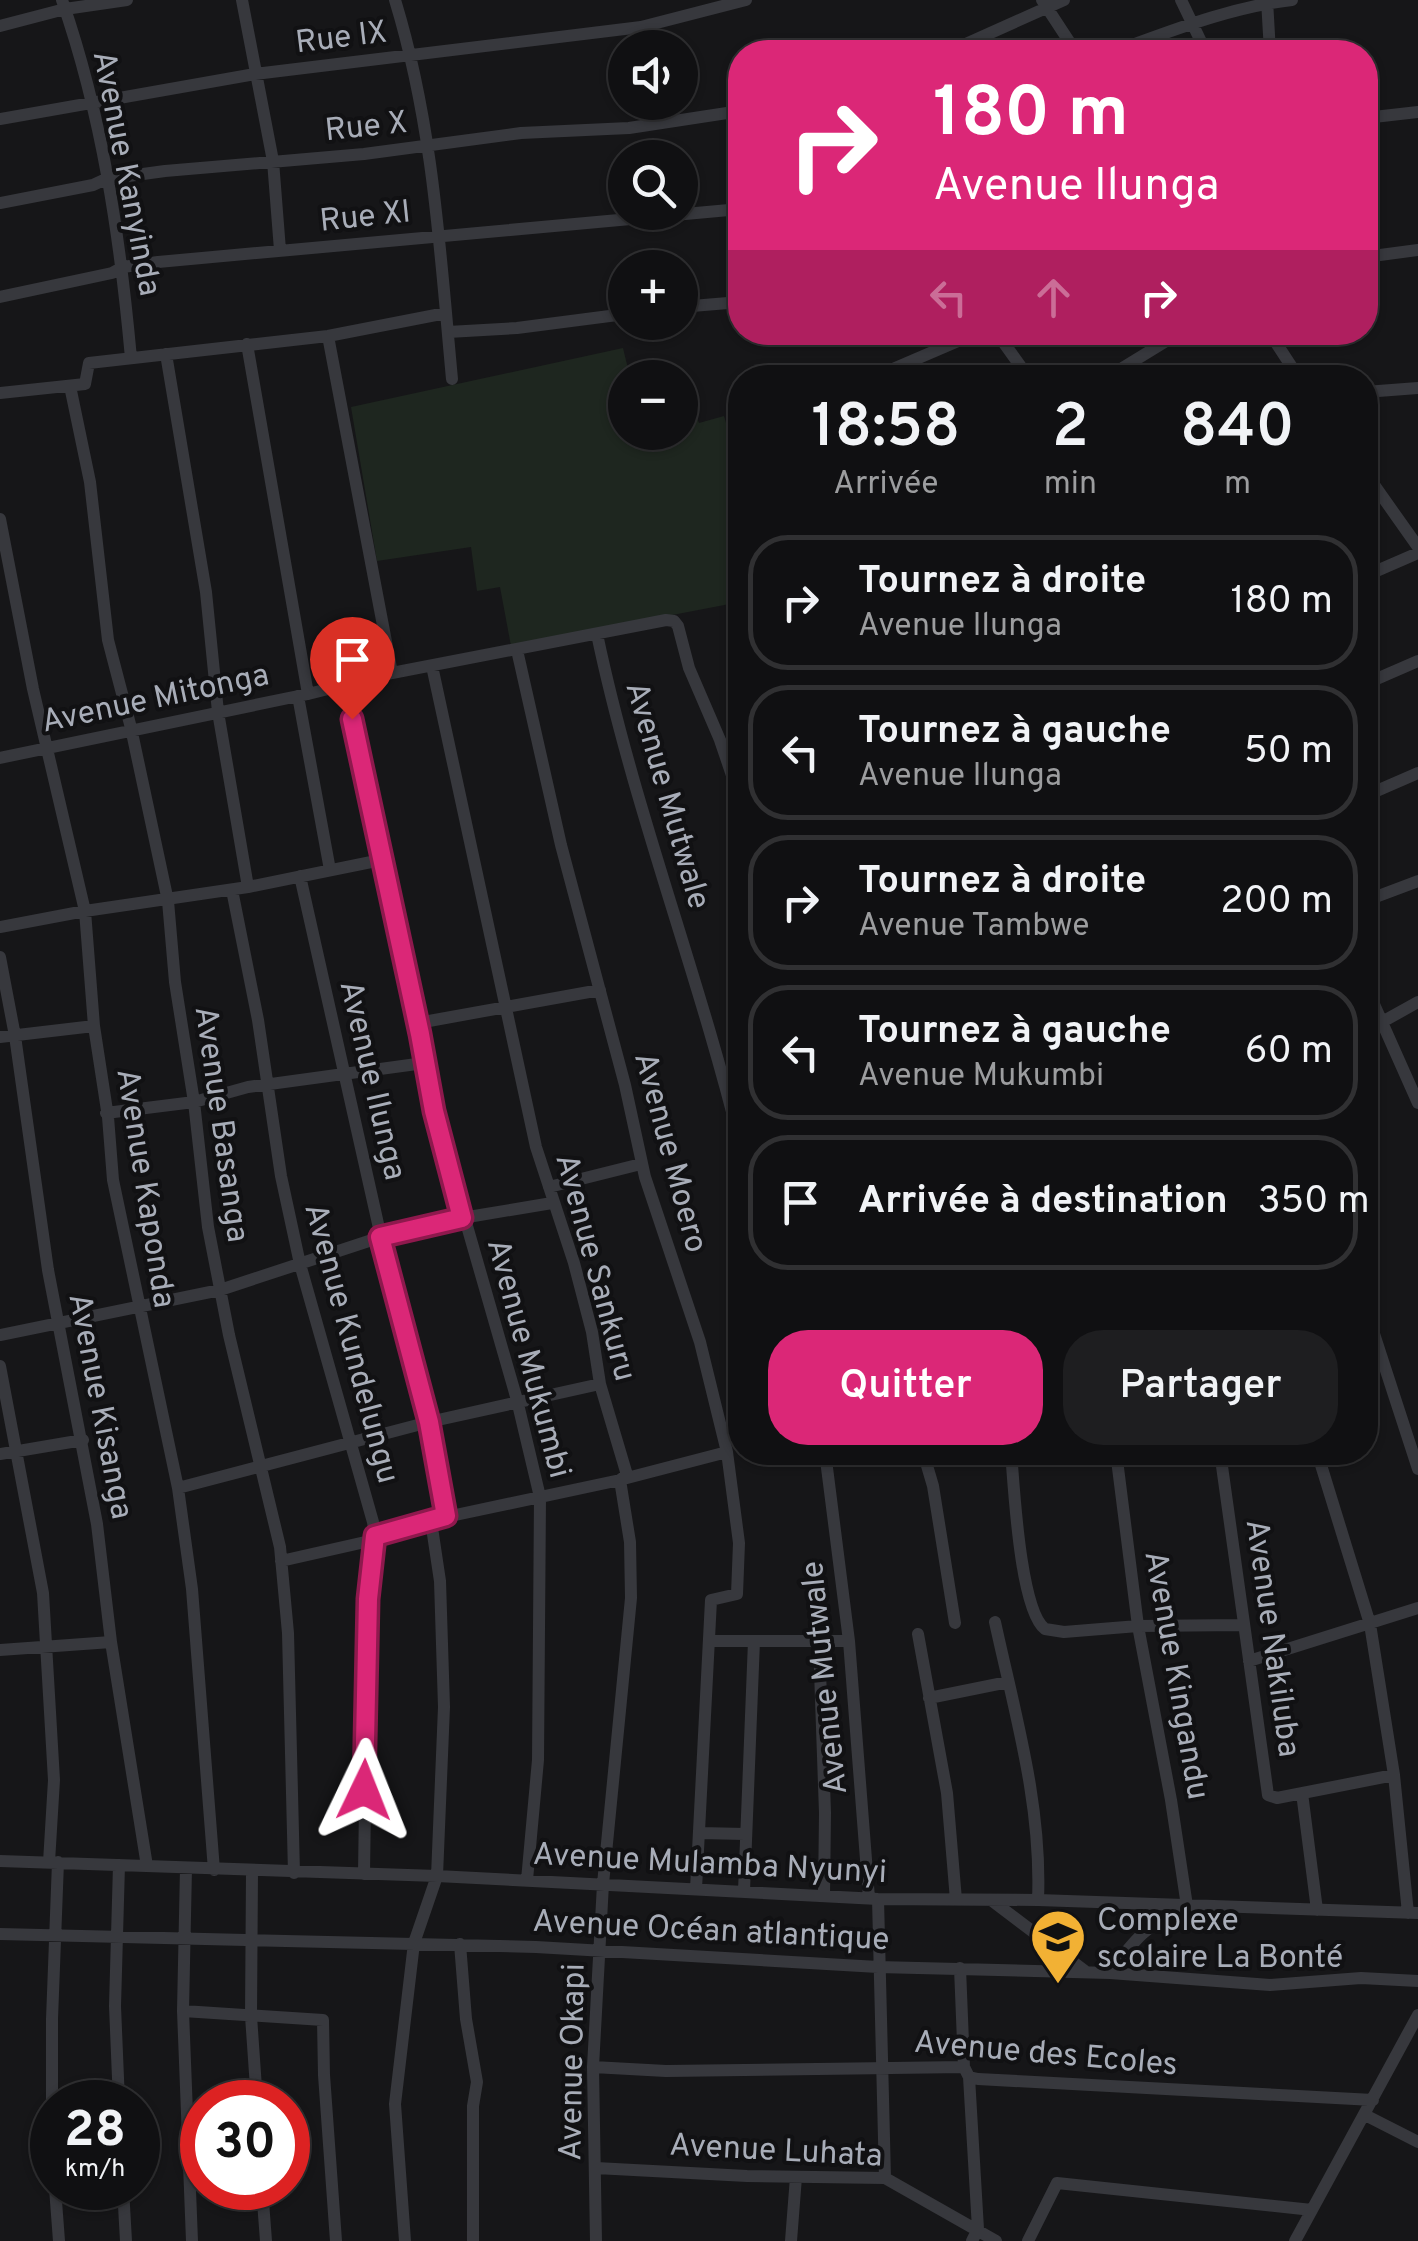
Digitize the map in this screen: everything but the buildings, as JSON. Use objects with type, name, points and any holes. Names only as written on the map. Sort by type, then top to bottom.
[{"type":"street","points":[[0,26],[64,5],[127,0]]},
{"type":"street","points":[[242,0],[273,161],[280,250]]},
{"type":"street","points":[[395,0],[412,56],[429,145],[452,379]]},
{"type":"street","name":"Rue IX","points":[[0,120],[254,74],[641,26],[746,0]]},
{"type":"street","points":[[972,40],[1045,4],[1064,0]]},
{"type":"street","points":[[1181,0],[1200,40]]},
{"type":"street","points":[[1146,40],[1267,1],[1292,0]]},
{"type":"street","points":[[1267,1],[1269,40]]},
{"type":"street","points":[[1045,4],[1068,40]]},
{"type":"street","name":"Avenue Kanyinda","points":[[64,5],[92,102],[123,267],[131,358]]},
{"type":"street","points":[[1378,117],[1418,112]]},
{"type":"street","name":"Rue X","points":[[0,204],[106,180],[521,133],[629,128],[728,113]]},
{"type":"street","name":"Rue XI","points":[[0,297],[112,273],[123,267],[728,210]]},
{"type":"street","points":[[1378,255],[1418,250]]},
{"type":"street","points":[[698,306],[728,303]]},
{"type":"street","points":[[0,393],[87,383],[89,363],[328,336],[446,313]]},
{"type":"street","points":[[448,332],[608,316]]},
{"type":"street","points":[[328,336],[392,672]]},
{"type":"street","points":[[247,344],[330,870]]},
{"type":"street","points":[[902,365],[949,345]]},
{"type":"street","points":[[1127,365],[1160,345]]},
{"type":"street","points":[[166,354],[206,592],[218,712],[248,887]]},
{"type":"street","name":"Avenue Basanga","points":[[70,386],[90,482],[108,640],[168,901],[208,1227],[281,1561],[288,1651],[294,1872]]},
{"type":"street","points":[[1378,391],[1418,388]]},
{"type":"street","points":[[1378,487],[1412,528],[1418,550],[1378,570]]},
{"type":"street","name":"Avenue Kaponda","points":[[0,520],[85,910],[112,1180],[178,1488],[192,1590],[214,1870]]},
{"type":"street","name":"Avenue Mitonga","points":[[0,758],[303,695],[392,672],[666,620],[674,621],[728,767]]},
{"type":"street","name":"Avenue Mutwale","points":[[597,634],[616,715],[728,1093]]},
{"type":"street","name":"Avenue Moero","points":[[517,650],[561,844],[642,1164],[700,1342],[728,1460]]},
{"type":"street","points":[[1378,678],[1418,660]]},
{"type":"street","name":"Avenue Sankuru","points":[[432,666],[504,1008],[552,1203],[574,1263],[592,1332],[623,1479],[631,1598],[603,1884]]},
{"type":"street","name":"Avenue Mukumbi","points":[[345,684],[434,1111],[518,1400],[540,1497],[538,1760],[527,1880]]},
{"type":"street","points":[[1378,790],[1418,773]]},
{"type":"street","points":[[0,927],[85,910],[232,890],[381,860]]},
{"type":"street","name":"Avenue Ilunga","points":[[300,876],[380,1237],[429,1422],[446,1516]]},
{"type":"street","points":[[1378,896],[1418,880]]},
{"type":"street","name":"Avenue Kundelungu","points":[[232,890],[300,1264],[352,1444],[374,1538],[368,1599],[364,1874]]},
{"type":"street","name":"Avenue Kisanga","points":[[0,957],[16,1036],[29,1151],[58,1322],[97,1524],[111,1642],[147,1866]]},
{"type":"street","points":[[418,1023],[600,990]]},
{"type":"street","points":[[1382,1022],[1418,1002]]},
{"type":"street","points":[[1378,1014],[1417,1096]]},
{"type":"street","points":[[0,1037],[94,1026]]},
{"type":"street","points":[[106,1113],[194,1102],[267,1084],[424,1062]]},
{"type":"street","points":[[549,1187],[642,1164]]},
{"type":"street","points":[[0,1335],[220,1290],[380,1237],[552,1203]]},
{"type":"street","points":[[1378,1346],[1418,1469]]},
{"type":"street","points":[[0,1366],[44,1593],[54,1780],[53,2080]]},
{"type":"street","points":[[178,1488],[518,1400],[600,1384]]},
{"type":"street","points":[[0,1454],[83,1440]]},
{"type":"street","points":[[281,1561],[446,1516],[623,1479],[727,1452]]},
{"type":"street","name":"Avenue Moero","points":[[696,1888],[711,1598],[737,1594],[739,1543],[729,1465]]},
{"type":"street","name":"Avenue Mutwale","points":[[827,1465],[849,1641],[874,1899],[885,2178]]},
{"type":"street","points":[[927,1465],[955,1623]]},
{"type":"street","points":[[1011,1465],[1032,1613],[1045,1629],[1064,1632],[1138,1626],[1243,1626]]},
{"type":"street","name":"Avenue Kingandu","points":[[1118,1465],[1138,1626],[1187,1906]]},
{"type":"street","name":"Avenue Nakiluba","points":[[1222,1465],[1268,1795],[1278,1798],[1302,1793]]},
{"type":"street","points":[[1321,1465],[1370,1624],[1413,1913]]},
{"type":"street","points":[[405,2241],[394,2113],[414,1943],[437,1876],[444,1707],[440,1580],[431,1521]]},
{"type":"street","points":[[1248,1660],[1418,1608]]},
{"type":"street","points":[[995,1622],[1030,1777],[1038,1900]]},
{"type":"street","points":[[918,1634],[947,1793],[956,1900]]},
{"type":"street","points":[[710,1641],[849,1641]]},
{"type":"street","points":[[744,1892],[754,1641]]},
{"type":"street","points":[[0,1650],[111,1642]]},
{"type":"street","points":[[819,1642],[824,1896]]},
{"type":"street","points":[[929,1698],[1008,1682]]},
{"type":"street","points":[[1318,1910],[1302,1793],[1394,1775]]},
{"type":"street","points":[[700,1833],[745,1834]]},
{"type":"street","name":"Avenue Mulamba Nyunyi","points":[[0,1861],[437,1876],[874,1899],[1038,1900],[1413,1913]]},
{"type":"street","points":[[118,2080],[119,1865]]},
{"type":"street","points":[[186,1868],[183,2012],[192,2241]]},
{"type":"street","points":[[252,1872],[251,2016],[255,2080]]},
{"type":"street","name":"Avenue Okapi","points":[[596,2241],[593,2067],[603,1884]]},
{"type":"street","points":[[991,1900],[1088,1972]]},
{"type":"street","points":[[1110,1973],[1136,1936],[1187,1906]]},
{"type":"street","name":"Avenue Océan atlantique","points":[[0,1934],[460,1944],[878,1966],[1110,1973],[1270,1986],[1361,1978],[1418,1981]]},
{"type":"street","points":[[460,1944],[476,2082],[472,2241]]},
{"type":"street","points":[[960,1968],[975,2235]]},
{"type":"street","points":[[183,2012],[320,2017],[325,2024],[324,2075],[336,2241]]},
{"type":"street","points":[[1295,2241],[1418,2015]]},
{"type":"street","name":"Avenue des Ecoles","points":[[593,2067],[666,2072],[882,2068],[1374,2100]]},
{"type":"street","points":[[1365,2115],[1418,2142]]},
{"type":"street","name":"Avenue Luhata","points":[[596,2168],[885,2178],[975,2235],[996,2241]]},
{"type":"street","points":[[791,2241],[796,2177]]},
{"type":"street","points":[[1028,2241],[1057,2183],[1312,2210]]},
{"type":"street","points":[[56,2210],[58,2241]]},
{"type":"street","points":[[124,2210],[126,2241]]},
{"type":"street","points":[[264,2210],[266,2241]]},
{"type":"shaded area","points":[[623,348],[626,360],[608,360],[608,450],[698,450],[698,421],[724,416],[728,430],[728,604],[511,646],[500,587],[477,591],[471,547],[377,561],[351,407]]},
{"type":"place","name":"Complexe scolaire La Bonté","points":[[1058,1986]]},
{"type":"route","points":[[352,719],[434,1111],[462,1218],[380,1237],[429,1422],[446,1516],[375,1536],[368,1599],[364,1790]]}]
